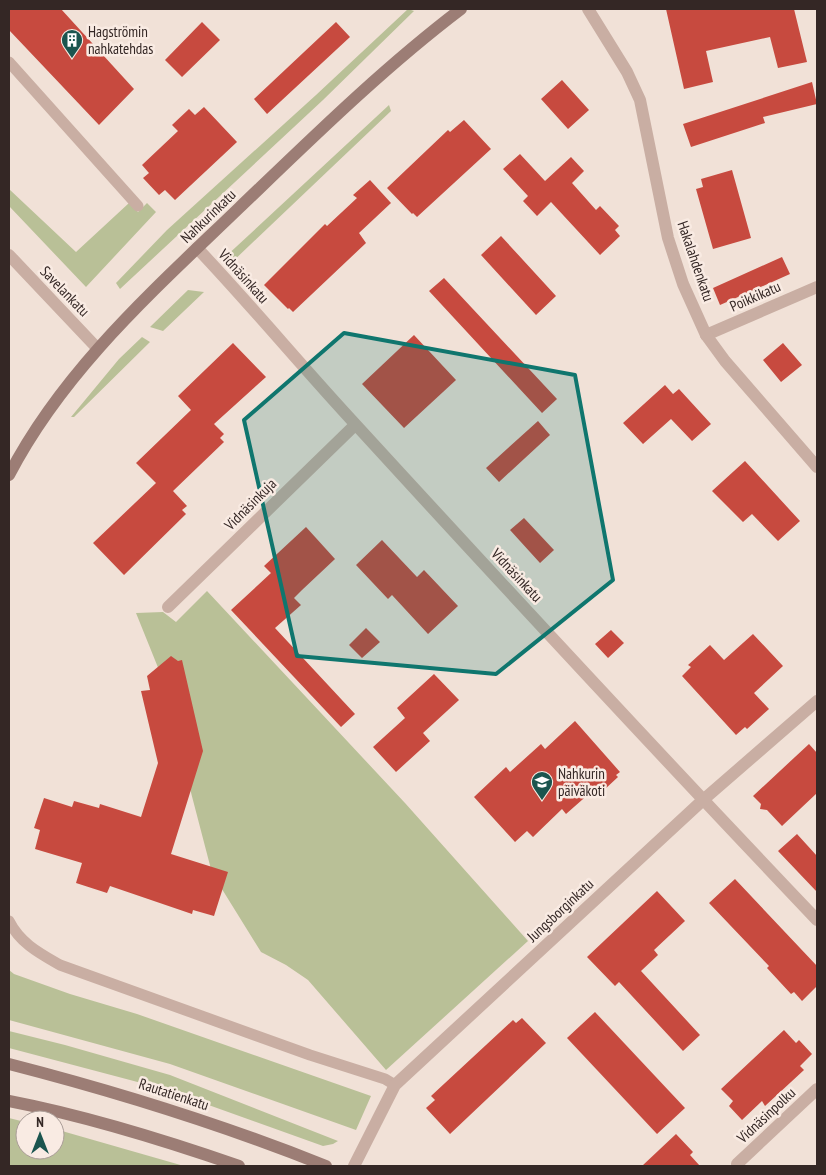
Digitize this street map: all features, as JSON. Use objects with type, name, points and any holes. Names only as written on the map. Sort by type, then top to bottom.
[{"type":"main road","name":"Nahkurinkatu","points":[[9,475],[39,423],[97,348],[197,248],[339,112],[438,26],[461,9]]},
{"type":"main road","name":"Rautatienkatu","points":[[9,1064],[81,1082],[189,1115],[326,1166]]},
{"type":"main road","points":[[9,1100],[149,1136],[239,1166]]},
{"type":"street","name":"Hakalahdenkatu","points":[[588,9],[627,72],[640,100],[668,238],[684,284],[706,335],[725,361],[817,467]]},
{"type":"street","name":"Vidnäsinkatu","points":[[197,248],[225,277],[355,425],[817,920]]},
{"type":"street","name":"Savelankatu","points":[[9,255],[97,348]]},
{"type":"street","name":"Poikkikatu","points":[[706,335],[817,287]]},
{"type":"street","name":"Vidnäsinkuja","points":[[168,607],[355,425]]},
{"type":"street","name":"Jungsborginkatu","points":[[354,1166],[395,1086],[703,800],[817,701]]},
{"type":"street","name":"Vidnäsinpolku","points":[[737,1164],[817,1089]]},
{"type":"lane","points":[[9,62],[138,206]]},
{"type":"lane","points":[[9,921],[15,934],[60,966],[310,1056],[385,1079],[395,1086]]},
{"type":"highlighted area","points":[[344,333],[575,375],[613,580],[496,674],[297,656],[244,420]]},
{"type":"green space","points":[[408,9],[414,11],[323,100],[120,289],[116,283],[167,230]]},
{"type":"green space","points":[[389,105],[391,111],[229,265],[223,259]]},
{"type":"green space","points":[[9,189],[76,252],[129,203],[138,212],[147,203],[156,212],[86,287],[9,206]]},
{"type":"green space","points":[[188,290],[204,292],[163,331],[150,327]]},
{"type":"green space","points":[[142,337],[150,342],[74,417],[71,417],[119,359]]},
{"type":"green space","points":[[207,591],[405,803],[528,941],[386,1070],[308,980],[286,965],[261,952],[212,873],[159,670],[136,613],[163,612],[176,622]]},
{"type":"green space","points":[[9,970],[14,974],[70,994],[137,1014],[371,1096],[356,1130],[170,1064],[9,1020]]},
{"type":"green space","points":[[9,1031],[170,1075],[338,1141],[323,1146],[164,1089],[9,1048]]},
{"type":"green space","points":[[9,1118],[15,1120],[15,1160],[65,1160],[65,1132],[184,1166],[9,1166]]},
{"type":"building","name":"Hagströmin nahkatehdas","points":[[9,9],[61,9],[134,89],[99,125],[9,30]]},
{"type":"building","points":[[666,9],[794,9],[807,62],[778,68],[770,37],[706,51],[713,82],[684,89]]},
{"type":"building","points":[[202,22],[220,40],[182,77],[165,60]]},
{"type":"building","points":[[336,22],[350,37],[267,114],[254,99]]},
{"type":"building","points":[[562,80],[589,110],[568,129],[541,99]]},
{"type":"building","points":[[812,82],[817,104],[763,117],[765,123],[691,147],[683,124]]},
{"type":"building","points":[[204,107],[237,142],[175,200],[165,190],[159,195],[143,178],[149,173],[142,165],[178,131],[172,125],[189,109],[195,115]]},
{"type":"building","points":[[464,120],[491,149],[417,217],[387,188],[448,130],[450,132]]},
{"type":"building","points":[[520,154],[545,181],[571,157],[584,171],[572,183],[596,210],[600,206],[619,226],[615,230],[620,236],[600,255],[551,202],[537,216],[523,201],[528,196],[503,169]]},
{"type":"building","points":[[732,170],[751,238],[713,249],[696,189],[703,187],[701,179]]},
{"type":"building","points":[[370,180],[391,203],[359,233],[366,243],[293,312],[288,309],[264,285],[325,224],[327,226],[357,198],[353,195]]},
{"type":"building","points":[[501,236],[556,296],[536,315],[481,255]]},
{"type":"building","points":[[782,257],[790,274],[720,305],[713,288]]},
{"type":"building","points":[[444,278],[557,399],[542,413],[429,291]]},
{"type":"building","points":[[414,335],[456,380],[404,428],[362,384]]},
{"type":"building","points":[[233,343],[266,377],[214,424],[224,434],[220,438],[224,442],[173,491],[187,506],[182,510],[186,514],[124,575],[93,543],[156,483],[136,463],[191,410],[178,396]]},
{"type":"building","points":[[783,343],[802,365],[781,382],[763,360]]},
{"type":"building","points":[[665,385],[673,394],[679,389],[711,424],[692,441],[671,419],[643,444],[623,423]]},
{"type":"building","points":[[538,421],[550,435],[499,482],[486,468]]},
{"type":"building","points":[[745,461],[800,521],[778,541],[752,514],[743,522],[712,491]]},
{"type":"building","points":[[524,518],[554,550],[540,563],[510,530]]},
{"type":"building","points":[[306,527],[335,559],[294,598],[301,605],[275,628],[355,714],[341,727],[231,610],[271,573],[264,566]]},
{"type":"building","points":[[382,540],[417,577],[424,570],[458,606],[428,634],[392,595],[388,599],[356,565]]},
{"type":"building","points":[[366,628],[380,642],[362,658],[349,645]]},
{"type":"building","points":[[611,630],[624,643],[608,658],[595,644]]},
{"type":"building","points":[[753,634],[783,666],[754,693],[769,709],[747,729],[745,727],[736,735],[682,676],[691,667],[688,665],[710,645],[724,660]]},
{"type":"building","points":[[171,656],[178,661],[182,660],[203,751],[171,854],[228,872],[214,916],[193,910],[192,914],[110,886],[107,893],[76,883],[82,863],[35,849],[40,830],[34,828],[44,798],[72,807],[74,801],[99,808],[100,804],[141,817],[158,763],[141,691],[150,690],[147,676]]},
{"type":"building","points":[[434,674],[459,700],[423,733],[430,741],[396,772],[373,747],[405,718],[397,708]]},
{"type":"building","points":[[575,721],[620,772],[616,775],[618,777],[604,790],[599,785],[566,814],[562,809],[533,837],[527,831],[515,842],[474,797],[506,767],[510,772],[541,744],[545,749]]},
{"type":"building","points":[[809,744],[817,753],[817,793],[782,826],[767,810],[760,809],[761,804],[753,796]]},
{"type":"building","points":[[797,834],[817,856],[817,892],[778,851]]},
{"type":"building","points":[[735,879],[817,966],[817,986],[802,1001],[794,992],[791,994],[767,968],[769,966],[709,903]]},
{"type":"building","points":[[657,891],[685,921],[654,950],[658,955],[641,971],[700,1035],[683,1051],[619,982],[615,986],[587,957]]},
{"type":"building","points":[[595,1012],[685,1108],[657,1134],[567,1038]]},
{"type":"building","points":[[522,1018],[546,1043],[450,1134],[426,1108],[435,1100],[431,1096],[513,1020],[516,1023]]},
{"type":"building","points":[[784,1030],[796,1043],[799,1040],[812,1054],[800,1066],[804,1070],[765,1106],[762,1101],[742,1120],[729,1106],[733,1101],[721,1089]]},
{"type":"building","points":[[676,1134],[693,1152],[690,1155],[700,1166],[642,1166]]},
{"type":"place","name":"Hagströmin nahkatehdas","points":[[72,59]]},
{"type":"place","name":"Nahkurin päiväkoti","points":[[542,801]]}]
